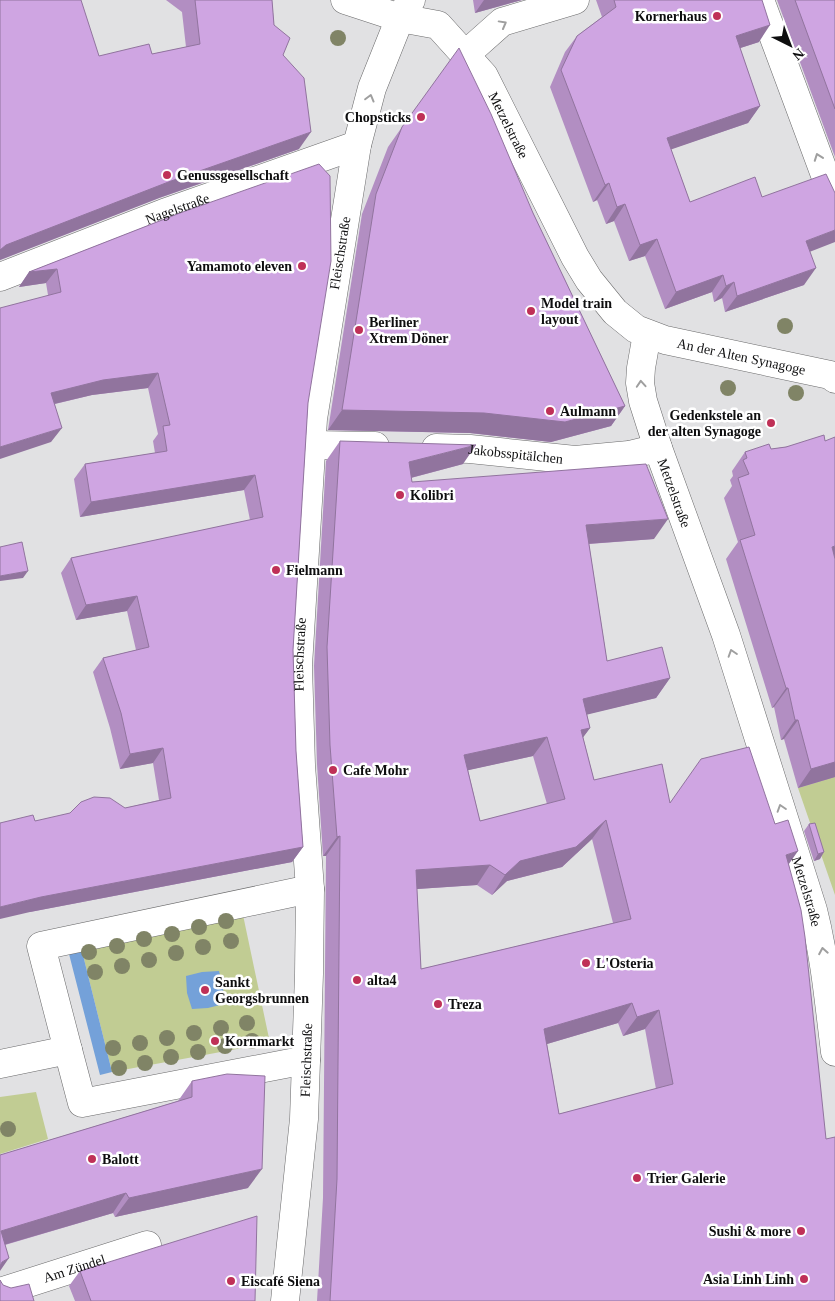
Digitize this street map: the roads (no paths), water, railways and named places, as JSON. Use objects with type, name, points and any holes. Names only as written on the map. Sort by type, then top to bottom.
[{"type":"street","name":"Metzelstraße","points":[[345,0],[399,6],[438,25],[466,54],[484,76],[575,257],[589,280],[615,312],[647,334],[640,383],[658,448],[726,635],[813,910],[828,984],[835,1052]]},
{"type":"street","points":[[466,54],[502,22],[575,0]]},
{"type":"street","points":[[760,0],[835,202]]},
{"type":"street","name":"Fleischstraße","points":[[285,1301],[303,1135],[306,1060],[310,888],[302,775],[298,666],[312,419],[357,145],[372,88],[399,6]]},
{"type":"street","name":"Nagelstraße","points":[[0,277],[146,220],[357,145]]},
{"type":"street","name":"An der Alten Synagoge","points":[[647,334],[830,375],[835,379]]},
{"type":"street","name":"Jakobsspitälchen","points":[[312,445],[470,449],[575,460],[629,455],[658,448]]},
{"type":"street","points":[[306,1060],[82,1103],[41,946],[310,888]]},
{"type":"street","points":[[0,1064],[68,1050]]},
{"type":"street","name":"Am Zündel","points":[[0,1292],[146,1245]]},
{"type":"water","points":[[82,951],[112,1072],[100,1075],[69,954]]},
{"type":"water","name":"Sankt Georgsbrunnen","points":[[219,971],[223,987],[224,1004],[192,1009],[187,993],[186,976],[202,972]]},
{"type":"place","name":"Kornerhaus","points":[[717,16]]},
{"type":"place","name":"Chopsticks","points":[[421,117]]},
{"type":"place","name":"Genussgesellschaft","points":[[167,175]]},
{"type":"place","name":"Yamamoto eleven","points":[[302,266]]},
{"type":"place","name":"Model train layout","points":[[531,311]]},
{"type":"place","name":"Berliner Xtrem Döner","points":[[359,330]]},
{"type":"place","name":"Aulmann","points":[[550,411]]},
{"type":"place","name":"Gedenkstele an der alten Synagoge","points":[[771,423]]},
{"type":"place","name":"Kolibri","points":[[400,495]]},
{"type":"place","name":"Fielmann","points":[[276,570]]},
{"type":"place","name":"Cafe Mohr","points":[[333,770]]},
{"type":"place","name":"L'Osteria","points":[[586,963]]},
{"type":"place","name":"alta4","points":[[357,980]]},
{"type":"place","name":"Sankt Georgsbrunnen","points":[[205,990]]},
{"type":"place","name":"Treza","points":[[438,1004]]},
{"type":"place","name":"Kornmarkt","points":[[215,1041]]},
{"type":"place","name":"Balott","points":[[92,1159]]},
{"type":"place","name":"Trier Galerie","points":[[637,1178]]},
{"type":"place","name":"Sushi & more","points":[[801,1231]]},
{"type":"place","name":"Asia Linh Linh","points":[[804,1279]]},
{"type":"place","name":"Eiscafé Siena","points":[[231,1281]]}]
